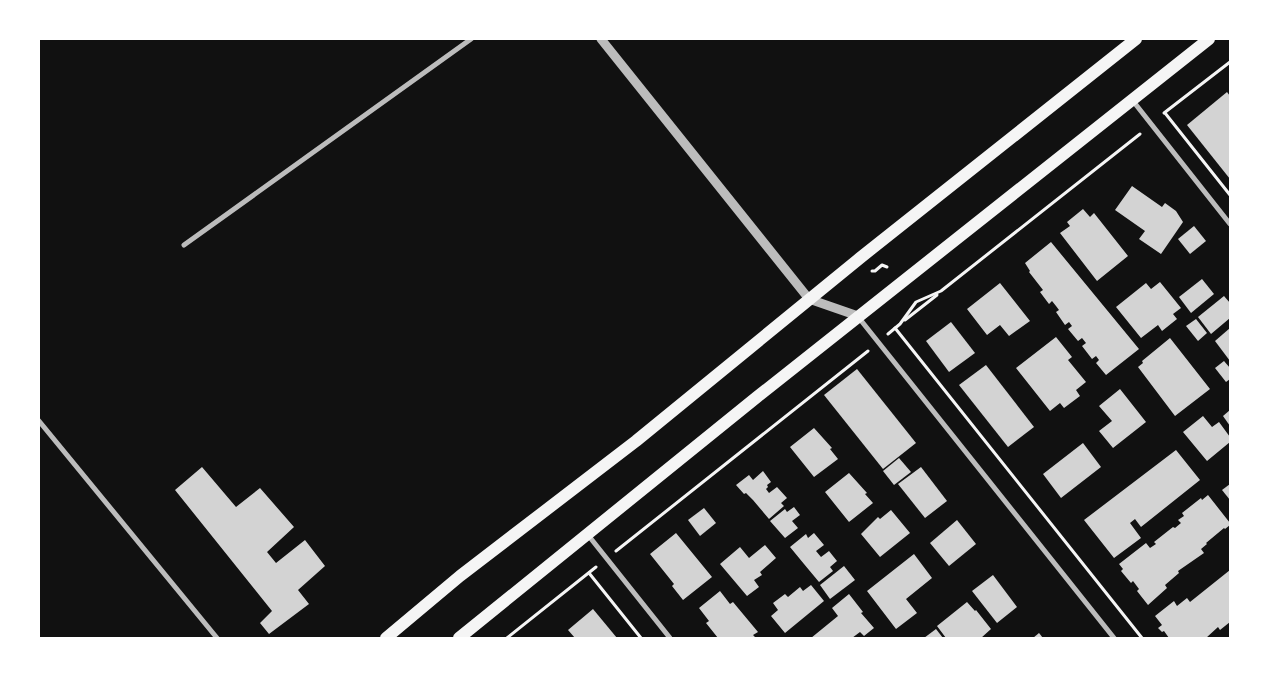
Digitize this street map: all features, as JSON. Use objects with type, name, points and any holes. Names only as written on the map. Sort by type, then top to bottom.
[{"type":"main road","points":[[386,638],[460,576],[636,440],[808,299],[1136,39]]},
{"type":"main road","points":[[459,638],[858,316],[1209,39]]},
{"type":"street","points":[[184,245],[471,39]]},
{"type":"street","points":[[601,39],[808,299],[858,316],[1114,638]]},
{"type":"street","points":[[1131,99],[1230,224]]},
{"type":"street","points":[[39,421],[217,638]]},
{"type":"street","points":[[588,534],[670,638]]},
{"type":"path","points":[[1160,117],[1230,62]]},
{"type":"path","points":[[1165,113],[1230,195]]},
{"type":"path","points":[[888,334],[1140,134]]},
{"type":"path","points":[[900,324],[916,302],[941,291]]},
{"type":"path","points":[[913,298],[916,302]]},
{"type":"path","points":[[895,328],[1142,638]]},
{"type":"path","points":[[616,551],[868,351]]},
{"type":"path","points":[[507,638],[597,566]]},
{"type":"path","points":[[589,573],[641,638]]},
{"type":"building","points":[[1227,92],[1230,96],[1230,179],[1187,125]]},
{"type":"building","points":[[1132,186],[1162,207],[1165,203],[1176,211],[1183,222],[1161,254],[1139,239],[1145,231],[1115,210]]},
{"type":"building","points":[[1083,209],[1090,217],[1094,213],[1128,256],[1097,281],[1060,233],[1070,226],[1067,222]]},
{"type":"building","points":[[1194,226],[1206,241],[1190,254],[1178,239]]},
{"type":"building","points":[[1051,242],[1139,349],[1106,375],[1096,363],[1099,360],[1096,356],[1092,359],[1082,346],[1086,343],[1082,338],[1078,341],[1068,329],[1072,326],[1069,322],[1065,325],[1056,312],[1059,310],[1056,306],[1052,301],[1049,304],[1040,292],[1043,290],[1029,272],[1025,263]]},
{"type":"building","points":[[1202,279],[1214,294],[1191,313],[1179,297]]},
{"type":"building","points":[[1160,282],[1181,308],[1173,314],[1177,319],[1162,331],[1158,325],[1141,338],[1116,307],[1146,283],[1151,289]]},
{"type":"building","points":[[1000,283],[1030,321],[1009,336],[1000,325],[987,335],[967,309]]},
{"type":"building","points":[[1224,296],[1230,303],[1230,318],[1211,334],[1198,317]]},
{"type":"building","points":[[1196,319],[1207,333],[1198,341],[1186,326]]},
{"type":"building","points":[[951,322],[975,353],[949,372],[926,341]]},
{"type":"building","points":[[1230,328],[1230,361],[1215,341]]},
{"type":"building","points":[[1056,337],[1072,357],[1068,360],[1086,382],[1076,390],[1080,396],[1064,408],[1060,403],[1050,411],[1016,368]]},
{"type":"building","points":[[1170,338],[1210,389],[1175,416],[1138,367],[1143,363],[1142,361]]},
{"type":"building","points":[[1224,361],[1230,368],[1230,379],[1226,382],[1215,368]]},
{"type":"building","points":[[986,365],[1034,427],[1008,447],[959,385]]},
{"type":"building","points":[[857,369],[916,443],[883,469],[824,395]]},
{"type":"building","points":[[1120,389],[1146,422],[1113,448],[1099,431],[1112,421],[1099,406]]},
{"type":"building","points":[[1230,410],[1230,426],[1223,416]]},
{"type":"building","points":[[1203,416],[1212,427],[1219,422],[1230,437],[1230,442],[1207,461],[1183,432]]},
{"type":"building","points":[[814,428],[832,448],[830,449],[838,459],[814,477],[790,447]]},
{"type":"building","points":[[1083,443],[1101,467],[1061,498],[1043,474]]},
{"type":"building","points":[[1176,450],[1200,480],[1141,527],[1135,519],[1130,523],[1141,538],[1114,558],[1084,520]]},
{"type":"building","points":[[899,458],[911,472],[894,485],[883,471]]},
{"type":"building","points":[[202,467],[236,507],[260,488],[294,527],[267,552],[276,563],[305,540],[325,566],[298,590],[309,604],[269,634],[260,623],[272,611],[175,490]]},
{"type":"building","points":[[921,467],[947,501],[925,518],[898,484]]},
{"type":"building","points":[[763,471],[771,482],[767,485],[766,489],[769,493],[777,487],[787,498],[781,503],[784,506],[769,519],[753,500],[736,485],[749,475],[753,480]]},
{"type":"building","points":[[849,473],[867,493],[865,494],[873,503],[849,522],[825,492]]},
{"type":"building","points":[[1230,484],[1230,500],[1222,490]]},
{"type":"building","points":[[1208,495],[1230,525],[1206,543],[1201,549],[1204,553],[1178,571],[1179,573],[1165,585],[1167,588],[1148,605],[1137,591],[1139,589],[1133,581],[1131,583],[1121,571],[1123,569],[1119,564],[1146,543],[1150,548],[1156,544],[1154,542],[1181,523],[1178,520],[1184,516],[1182,513],[1201,498],[1202,500]]},
{"type":"building","points":[[794,507],[800,515],[792,521],[798,528],[785,538],[770,521],[785,509],[787,512]]},
{"type":"building","points":[[704,508],[716,523],[700,536],[688,520]]},
{"type":"building","points":[[891,510],[910,533],[880,557],[861,534],[878,517],[880,519]]},
{"type":"building","points":[[957,520],[976,544],[949,566],[930,543]]},
{"type":"building","points":[[676,533],[712,577],[683,600],[672,586],[674,584],[650,554]]},
{"type":"building","points":[[814,533],[824,545],[816,551],[821,557],[829,551],[837,561],[830,567],[833,571],[819,582],[790,547],[806,534],[808,538]]},
{"type":"building","points":[[765,545],[776,558],[760,572],[762,575],[754,580],[759,587],[747,596],[720,564],[740,547],[749,558]]},
{"type":"building","points":[[914,554],[932,578],[906,599],[917,613],[896,629],[867,591]]},
{"type":"building","points":[[844,566],[855,580],[830,599],[820,585]]},
{"type":"building","points":[[1230,570],[1230,622],[1220,630],[1218,627],[1206,638],[1169,638],[1164,631],[1162,632],[1158,628],[1162,625],[1155,616],[1174,601],[1177,606],[1187,598],[1190,602]]},
{"type":"building","points":[[993,575],[1017,607],[997,623],[972,591]]},
{"type":"building","points":[[811,585],[824,601],[785,633],[771,616],[778,610],[773,603],[785,594],[788,597],[800,587],[803,591]]},
{"type":"building","points":[[720,591],[730,604],[733,602],[758,632],[753,635],[756,638],[718,638],[706,623],[709,621],[699,608]]},
{"type":"building","points":[[849,594],[863,612],[861,613],[874,628],[864,636],[860,632],[852,638],[811,638],[838,616],[832,608]]},
{"type":"building","points":[[967,602],[991,629],[981,638],[946,638],[937,626]]},
{"type":"building","points":[[593,609],[617,638],[575,638],[568,630]]},
{"type":"building","points":[[936,629],[943,638],[924,638]]},
{"type":"building","points":[[1039,633],[1043,638],[1033,638]]}]
